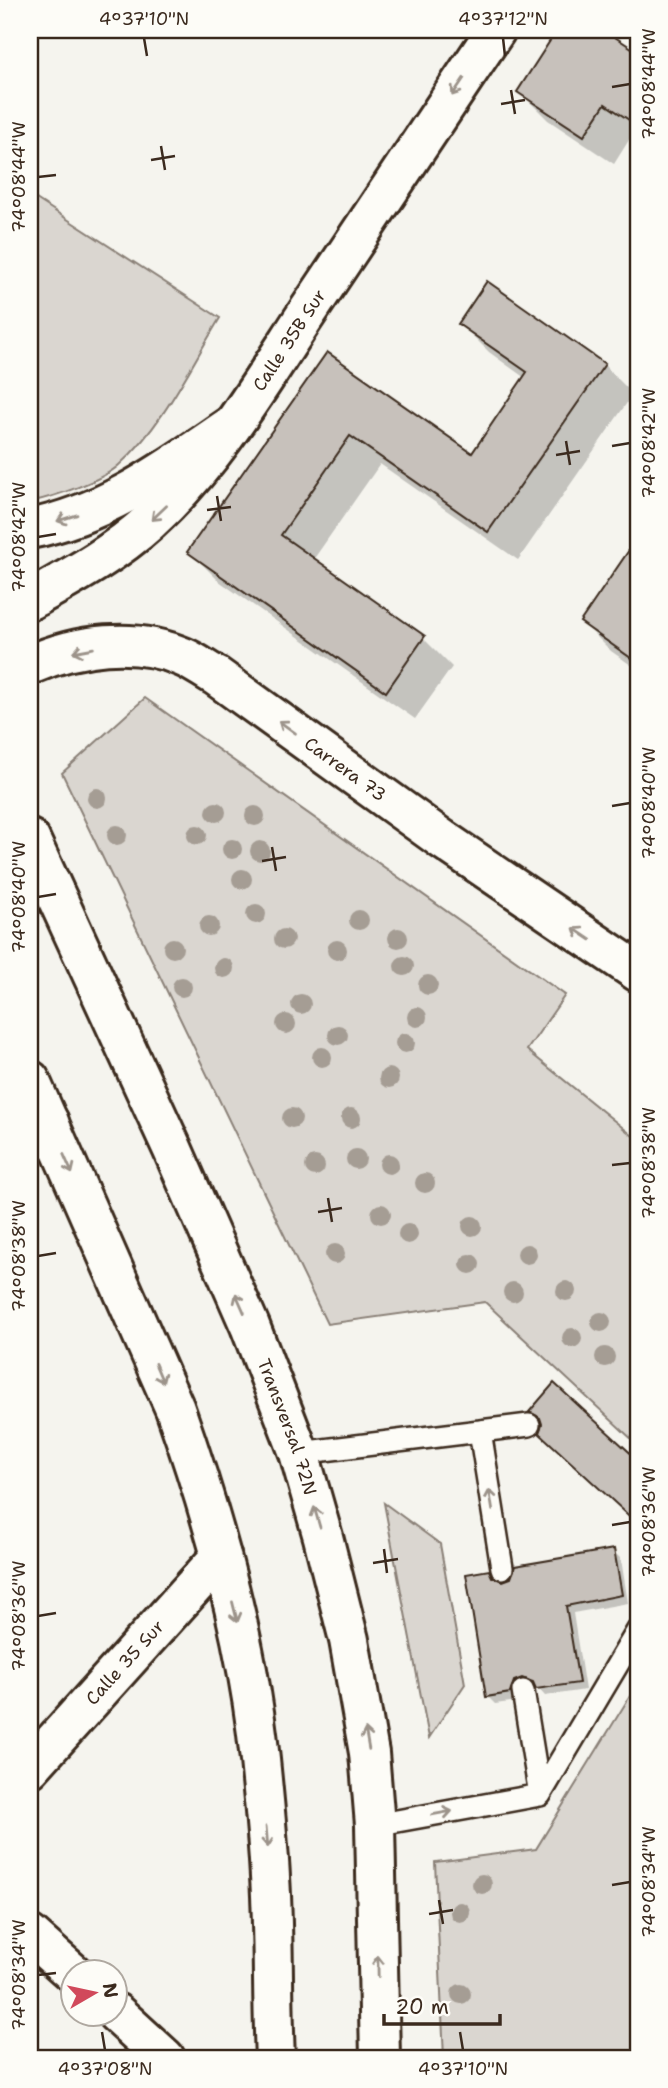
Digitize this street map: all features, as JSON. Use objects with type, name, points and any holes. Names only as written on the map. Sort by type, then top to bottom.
[{"type":"main road","name":"Calle 35B Sur","points":[[30,600],[109,554],[147,524],[180,492],[232,425],[496,30]]},
{"type":"main road","points":[[30,529],[89,511],[124,496],[232,425]]},
{"type":"main road","name":"Carrera 73","points":[[30,665],[73,651],[108,645],[145,645],[183,657],[216,677],[442,839],[638,972]]},
{"type":"main road","name":"Transversal 72N","points":[[30,839],[178,1160],[250,1326],[299,1453],[323,1536],[349,1640],[369,1753],[375,1825],[380,2058]]},
{"type":"main road","points":[[30,1080],[39,1133],[175,1409],[221,1556],[242,1640],[260,1758],[270,1878],[275,2058]]},
{"type":"main road","name":"Calle 35 Sur","points":[[30,1768],[221,1556]]},
{"type":"main road","points":[[30,1935],[60,1962]]},
{"type":"main road","points":[[130,2026],[165,2058]]},
{"type":"lane","points":[[299,1453],[529,1425]]},
{"type":"lane","points":[[480,1431],[502,1568]]},
{"type":"lane","points":[[375,1825],[540,1795],[638,1630]]},
{"type":"lane","points":[[523,1691],[540,1795]]},
{"type":"shaded area","points":[[30,195],[220,318],[162,414],[119,465],[89,482],[30,502]]},
{"type":"shaded area","points":[[145,698],[565,995],[527,1050],[638,1140],[638,1445],[485,1302],[327,1324],[62,773]]},
{"type":"shaded area","points":[[384,1503],[440,1544],[465,1684],[429,1738]]},
{"type":"shaded area","points":[[638,1683],[638,2058],[444,2058],[435,1862],[536,1849]]},
{"type":"building","points":[[557,30],[604,30],[638,52],[638,126],[605,104],[584,136],[517,92]]},
{"type":"building","points":[[487,281],[605,364],[488,532],[350,436],[281,535],[425,636],[386,692],[187,552],[327,352],[472,453],[527,372],[458,324]]},
{"type":"building","points":[[638,537],[638,663],[580,622]]},
{"type":"building","points":[[554,1383],[638,1460],[638,1524],[539,1433],[542,1424],[540,1418],[529,1412]]},
{"type":"building","points":[[614,1549],[622,1595],[566,1606],[579,1683],[536,1689],[533,1682],[522,1678],[514,1681],[510,1693],[486,1697],[466,1574],[489,1570],[492,1577],[503,1581],[511,1578],[515,1566]]}]
